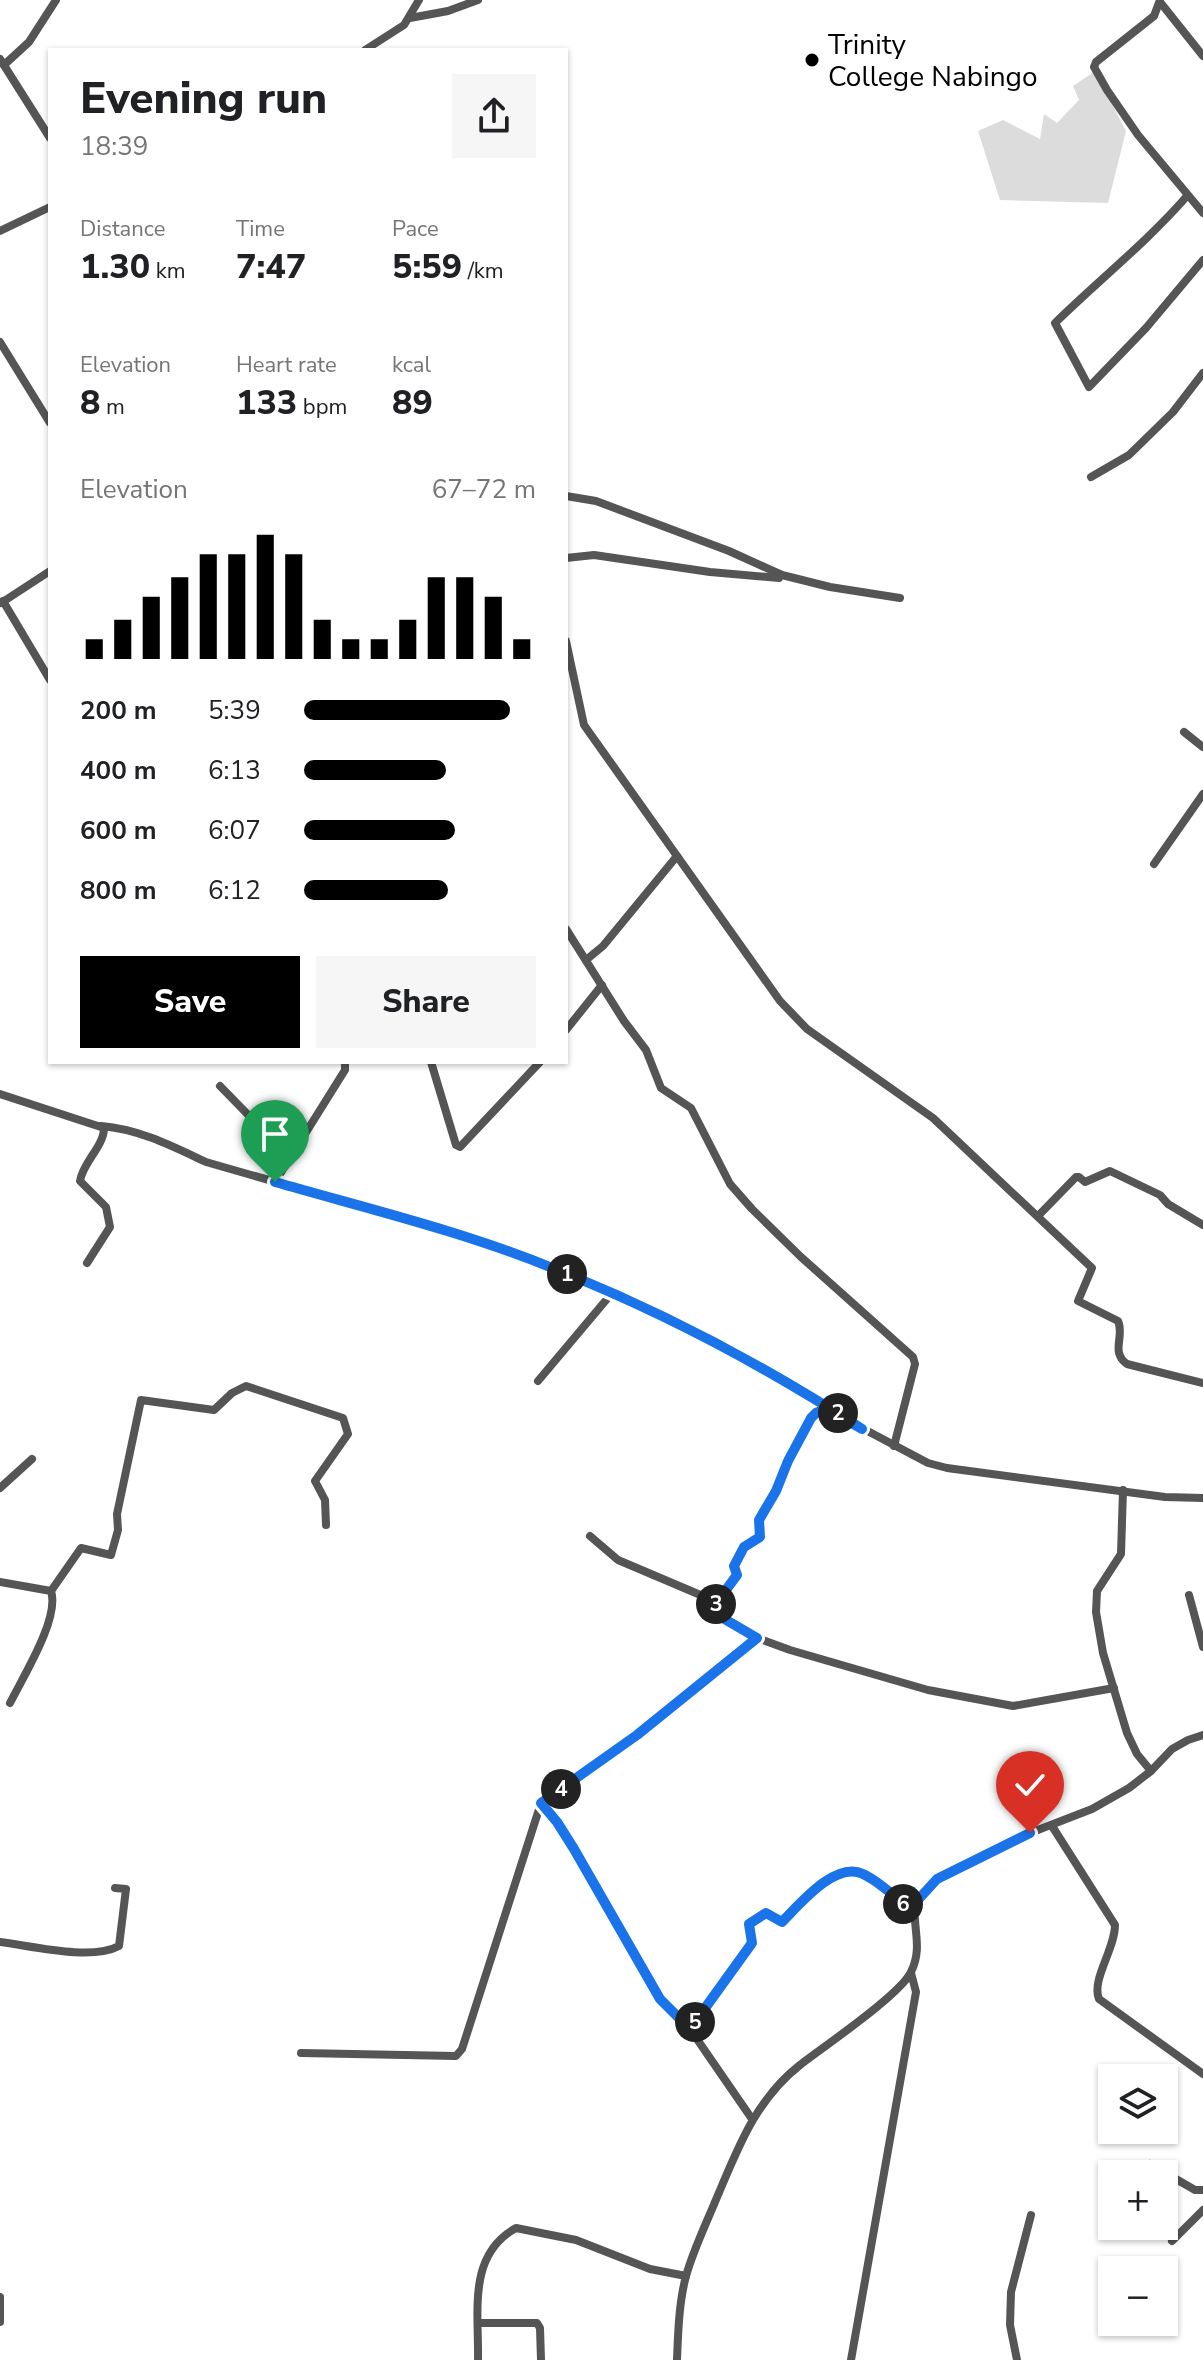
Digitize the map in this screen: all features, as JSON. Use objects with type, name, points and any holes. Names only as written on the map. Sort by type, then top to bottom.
[{"type":"street","points":[[48,135],[2,62],[29,42],[56,0]]},
{"type":"street","points":[[368,48],[410,18],[419,0]]},
{"type":"street","points":[[410,18],[448,11],[478,0]]},
{"type":"street","points":[[1160,1],[1203,56]]},
{"type":"street","points":[[1160,1],[1154,16],[1094,67],[1138,135],[1203,213]]},
{"type":"street","points":[[1187,196],[1156,232],[1101,278],[1055,323],[1089,387],[1146,328],[1203,260]]},
{"type":"street","points":[[0,231],[48,208]]},
{"type":"street","points":[[0,342],[48,420]]},
{"type":"street","points":[[1091,477],[1129,455],[1173,412],[1203,373]]},
{"type":"street","points":[[568,496],[596,501],[800,580],[900,598]]},
{"type":"street","points":[[568,558],[594,555],[710,572],[800,580]]},
{"type":"street","points":[[48,572],[2,602],[48,677]]},
{"type":"street","points":[[568,650],[584,725],[780,1001],[807,1029],[933,1118],[1092,1268],[1078,1301],[1118,1321],[1121,1328],[1118,1352],[1122,1360],[1127,1364],[1203,1383]]},
{"type":"street","points":[[1184,732],[1203,747]]},
{"type":"street","points":[[1154,864],[1203,794]]},
{"type":"street","points":[[586,960],[603,946],[677,856]]},
{"type":"street","points":[[568,932],[646,1050],[661,1088],[691,1108],[724,1175],[737,1193],[801,1257],[913,1357],[915,1364],[894,1446]]},
{"type":"street","points":[[568,1028],[602,985]]},
{"type":"street","points":[[275,1182],[345,1070],[345,1064]]},
{"type":"street","points":[[432,1064],[456,1145],[460,1147],[538,1064]]},
{"type":"street","points":[[220,1086],[261,1128],[293,1154]]},
{"type":"street","points":[[0,1094],[101,1126],[123,1128],[206,1162],[464,1237],[553,1268],[708,1338],[795,1385],[862,1429]]},
{"type":"street","points":[[87,1263],[110,1227],[106,1207],[80,1181],[105,1131],[101,1126]]},
{"type":"street","points":[[1038,1216],[1076,1177],[1085,1182],[1110,1171],[1160,1195],[1168,1204],[1203,1225]]},
{"type":"street","points":[[538,1381],[612,1293]]},
{"type":"street","points":[[51,1591],[81,1548],[111,1555],[141,1400],[214,1410],[232,1393],[246,1386],[343,1418],[348,1434],[315,1481],[325,1500],[326,1525]]},
{"type":"street","points":[[1114,1688],[1023,1704],[994,1703],[928,1690],[757,1638],[721,1617],[715,1609],[737,1575],[734,1566],[744,1547],[760,1537],[759,1520],[811,1418],[826,1409],[928,1463],[947,1468],[1165,1497],[1203,1498]]},
{"type":"street","points":[[0,1488],[32,1459]]},
{"type":"street","points":[[1123,1490],[1121,1554],[1097,1591],[1096,1612],[1103,1653],[1127,1733],[1137,1754],[1151,1771]]},
{"type":"street","points":[[590,1536],[618,1560],[717,1602]]},
{"type":"street","points":[[0,1582],[51,1591]]},
{"type":"street","points":[[10,1703],[35,1659],[54,1601],[51,1591]]},
{"type":"street","points":[[1189,1595],[1203,1647]]},
{"type":"street","points":[[301,2053],[456,2056],[462,2049],[541,1803],[637,1735],[757,1638]]},
{"type":"street","points":[[851,2360],[916,1992],[911,1973],[916,1945],[913,1911],[916,1902],[937,1879],[1030,1833],[1111,1799],[1151,1771],[1172,1749],[1203,1735]]},
{"type":"street","points":[[541,1803],[574,1849],[660,1999],[690,2029],[752,2119]]},
{"type":"street","points":[[1052,1826],[1115,1925],[1115,1936],[1097,1985],[1099,1999],[1203,2074]]},
{"type":"street","points":[[690,2029],[752,1943],[749,1924],[766,1913],[782,1922],[828,1879],[853,1871],[864,1874],[913,1911]]},
{"type":"street","points":[[0,1942],[80,1951],[108,1951],[119,1946],[126,1889],[115,1888]]},
{"type":"street","points":[[677,2360],[686,2276],[731,2161],[752,2119],[780,2081],[867,2014],[911,1973]]},
{"type":"street","points":[[1178,2180],[1195,2190],[1203,2190]]},
{"type":"street","points":[[1172,2241],[1203,2210]]},
{"type":"street","points":[[1017,2360],[1010,2325],[1011,2292],[1031,2215]]},
{"type":"street","points":[[478,2360],[477,2284],[482,2265],[502,2235],[516,2228],[576,2240],[650,2269],[686,2276]]},
{"type":"street","points":[[0,2297],[0,2322]]},
{"type":"street","points":[[479,2323],[537,2323],[540,2328],[541,2360]]},
{"type":"shaded area","points":[[1095,71],[1126,131],[1108,203],[1000,200],[978,131],[1003,120],[1040,139],[1044,114],[1057,123],[1079,100],[1073,86]]},
{"type":"place","name":"Trinity College Nabingo","points":[[812,60]]},
{"type":"route","points":[[275,1182],[464,1237],[553,1268],[708,1338],[795,1385],[862,1429],[826,1409],[811,1418],[759,1520],[760,1537],[744,1547],[734,1566],[737,1575],[715,1609],[721,1617],[757,1638],[637,1735],[541,1803],[574,1849],[660,1999],[690,2029],[752,1943],[749,1924],[766,1913],[782,1922],[828,1879],[853,1871],[864,1874],[913,1911],[916,1902],[937,1879],[1030,1833]]}]
